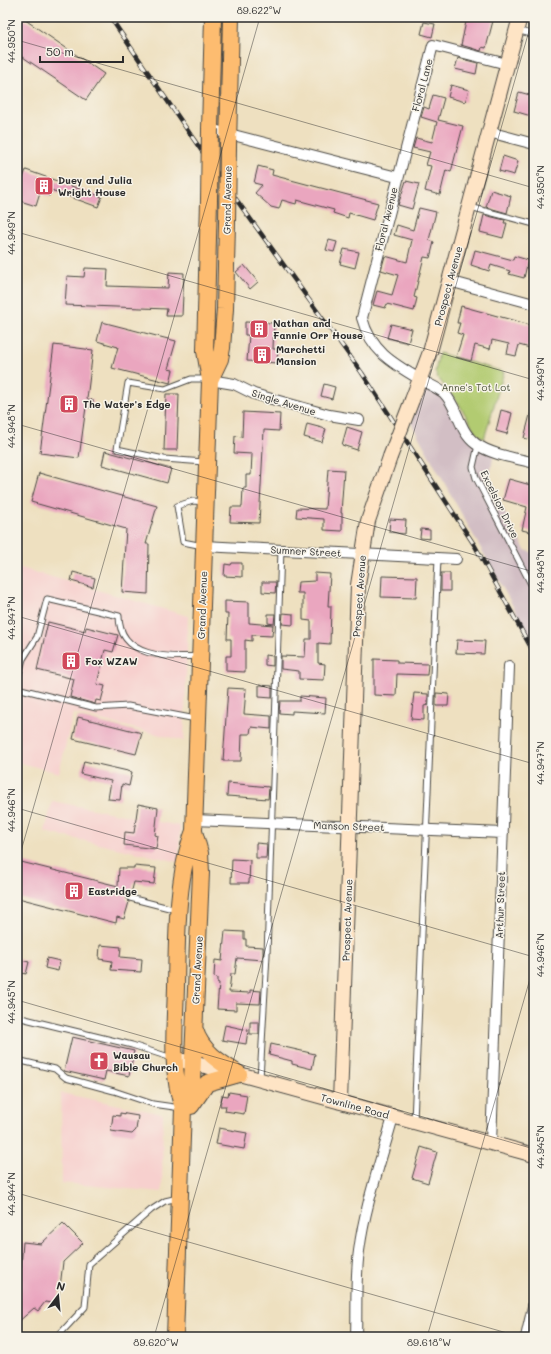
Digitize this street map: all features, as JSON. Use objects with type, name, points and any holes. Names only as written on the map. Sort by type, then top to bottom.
[{"type":"main road","name":"Grand Avenue","points":[[175,1337],[182,1114],[177,1086],[175,1059],[175,1005],[180,910],[185,867],[194,826],[210,380],[205,351],[213,17]]},
{"type":"main road","name":"Grand Avenue","points":[[210,380],[220,359],[225,308],[231,17]]},
{"type":"main road","name":"Grand Avenue","points":[[182,1114],[191,1090],[201,863],[194,826]]},
{"type":"main road","points":[[194,1027],[198,1039],[207,1051],[239,1074]]},
{"type":"main road","points":[[182,1114],[207,1082],[239,1074]]},
{"type":"street","name":"Prospect Avenue","points":[[340,1102],[358,585],[362,554],[372,505],[430,352],[518,24]]},
{"type":"street","name":"Floral Lane","points":[[397,177],[433,45],[507,64]]},
{"type":"street","name":"Floral Avenue","points":[[210,129],[228,140],[397,177],[362,318],[365,330],[382,356],[420,379]]},
{"type":"street","points":[[489,132],[534,144]]},
{"type":"street","points":[[449,281],[534,304]]},
{"type":"street","points":[[420,379],[444,394],[466,432],[478,445],[494,452],[534,463]]},
{"type":"street","name":"Single Avenue","points":[[210,380],[234,384],[251,393],[308,410],[359,420]]},
{"type":"street","name":"Sumner Street","points":[[204,546],[456,559]]},
{"type":"street","name":"Arthur Street","points":[[491,1143],[510,666]]},
{"type":"street","name":"Manson Street","points":[[194,826],[272,823],[503,833]]},
{"type":"street","name":"Townline Road","points":[[175,1059],[239,1074],[534,1155]]},
{"type":"street","points":[[356,1337],[359,1255],[362,1235],[367,1209],[393,1117]]},
{"type":"street","points":[[526,1337],[534,1302]]},
{"type":"street","points":[[171,1337],[176,1320]]},
{"type":"lane","points":[[518,24],[534,35]]},
{"type":"lane","points":[[469,207],[534,224]]},
{"type":"lane","points":[[207,463],[164,459],[117,449],[128,383],[164,389],[191,379],[210,380]]},
{"type":"lane","name":"Excelsior Drive","points":[[478,445],[473,468],[476,478],[534,590]]},
{"type":"lane","points":[[204,546],[183,542],[177,506],[193,501],[206,502]]},
{"type":"lane","points":[[260,1080],[272,823],[281,550]]},
{"type":"lane","points":[[413,1122],[438,558]]},
{"type":"lane","points":[[17,681],[23,659],[37,637],[47,599],[119,616],[121,627],[129,641],[134,646],[150,654],[173,658],[200,656]]},
{"type":"lane","points":[[17,688],[96,708],[128,706],[198,719]]},
{"type":"lane","points":[[130,898],[180,910]]},
{"type":"lane","points":[[17,1017],[175,1059]]},
{"type":"lane","points":[[17,1060],[55,1069],[66,1078],[114,1091],[182,1114]]},
{"type":"lane","points":[[57,1337],[85,1307],[89,1264],[151,1210],[165,1201],[179,1198]]},
{"type":"shaded area","points":[[420,379],[436,388],[463,427],[494,452],[489,483],[525,550],[534,553],[534,644],[406,414]]},
{"type":"shaded area","points":[[17,567],[188,616],[184,741],[73,713],[59,773],[17,762]]},
{"type":"shaded area","points":[[52,801],[180,826],[179,862],[45,832]]},
{"type":"shaded area","points":[[61,1093],[163,1114],[162,1192],[62,1183]]},
{"type":"green space","name":"Anne's Tot Lot","points":[[439,353],[504,372],[484,439],[476,433],[459,404],[438,378],[435,372]]},
{"type":"building","points":[[17,17],[21,17],[104,74],[86,100],[17,53]]},
{"type":"building","points":[[467,17],[494,17],[486,48],[482,47],[481,51],[461,45]]},
{"type":"building","points":[[424,22],[435,24],[432,37],[421,34]]},
{"type":"building","points":[[458,58],[478,63],[476,74],[455,69]]},
{"type":"building","points":[[451,85],[469,90],[465,102],[448,97]]},
{"type":"building","points":[[519,92],[534,96],[531,116],[514,111]]},
{"type":"building","points":[[433,95],[444,98],[438,120],[463,126],[451,172],[446,170],[440,195],[425,191],[431,166],[426,165],[430,152],[413,148],[416,138],[432,142],[437,122],[421,117],[424,107],[429,109]]},
{"type":"building","points":[[503,156],[518,161],[514,175],[499,171]]},
{"type":"building","points":[[258,166],[273,170],[272,175],[378,203],[373,220],[349,213],[348,218],[333,213],[334,210],[297,200],[296,204],[282,200],[279,209],[271,207],[255,193],[262,185],[254,183]]},
{"type":"building","name":"Duey and Julia Wright House","points":[[26,170],[102,197],[98,207],[51,190],[49,196],[40,193],[36,206],[17,200],[17,183],[19,176],[23,178]]},
{"type":"building","points":[[406,181],[419,184],[412,209],[398,205]]},
{"type":"building","points":[[491,190],[511,196],[507,213],[486,207]]},
{"type":"building","points":[[419,208],[436,212],[429,240],[434,242],[430,258],[424,257],[414,297],[417,298],[414,311],[387,304],[385,308],[373,305],[377,291],[392,295],[398,275],[381,270],[385,256],[407,262],[412,240],[394,235],[397,225],[413,230]]},
{"type":"building","points":[[484,215],[505,220],[504,223],[507,223],[503,238],[480,232]]},
{"type":"building","points":[[329,240],[337,242],[334,252],[326,250]]},
{"type":"building","points":[[344,249],[359,252],[355,268],[340,264]]},
{"type":"building","points":[[475,250],[513,260],[514,256],[528,260],[524,278],[509,274],[510,271],[491,265],[489,271],[471,265]]},
{"type":"building","points":[[244,265],[258,282],[250,289],[236,272]]},
{"type":"building","points":[[85,268],[108,269],[107,286],[168,288],[169,272],[184,273],[182,316],[166,316],[167,309],[65,305],[67,276],[84,277]]},
{"type":"building","points":[[461,306],[534,326],[530,348],[519,345],[516,356],[507,354],[509,344],[492,340],[490,349],[475,345],[471,361],[456,357],[463,335],[457,333],[460,323],[457,323]]},
{"type":"building","points":[[102,322],[176,341],[168,369],[173,370],[170,383],[112,368],[118,347],[97,341]]},
{"type":"building","points":[[245,322],[274,323],[273,349],[278,349],[277,363],[247,361],[249,335],[245,335]]},
{"type":"building","points":[[391,324],[412,329],[408,343],[387,338]]},
{"type":"building","name":"The Water's Edge","points":[[54,345],[93,350],[87,399],[93,400],[92,408],[86,407],[79,458],[40,453]]},
{"type":"building","points":[[324,384],[335,387],[332,399],[321,396]]},
{"type":"building","points":[[166,394],[179,394],[177,450],[164,450]]},
{"type":"building","points":[[501,410],[512,413],[507,434],[496,431]]},
{"type":"building","points":[[531,411],[534,411],[534,441],[524,438]]},
{"type":"building","points":[[243,412],[280,414],[279,431],[264,430],[259,523],[230,522],[231,507],[242,507],[243,488],[246,488],[246,475],[251,475],[252,454],[234,453],[235,436],[242,437]]},
{"type":"building","points":[[307,424],[326,429],[322,442],[304,437]]},
{"type":"building","points":[[347,427],[362,432],[357,450],[342,445]]},
{"type":"building","points":[[105,451],[171,469],[167,483],[102,465]]},
{"type":"building","points":[[328,469],[344,470],[341,513],[342,531],[324,530],[324,519],[296,517],[297,508],[325,509]]},
{"type":"building","points":[[39,473],[157,506],[146,544],[149,544],[148,594],[122,592],[126,529],[31,502]]},
{"type":"building","points":[[509,479],[534,486],[534,533],[522,530],[527,507],[503,500]]},
{"type":"building","points":[[390,519],[406,520],[405,534],[389,532]]},
{"type":"building","points":[[421,529],[430,530],[430,539],[420,538]]},
{"type":"building","points":[[232,563],[242,563],[242,577],[224,576],[225,564],[231,565]]},
{"type":"building","points":[[73,572],[95,578],[93,587],[71,581]]},
{"type":"building","points":[[315,573],[330,574],[328,606],[331,606],[330,644],[318,643],[318,663],[325,664],[324,680],[299,679],[299,671],[281,669],[281,656],[305,657],[306,639],[311,639],[311,621],[303,620],[303,593],[297,593],[298,582],[315,581]]},
{"type":"building","points":[[441,573],[450,573],[450,591],[441,591]]},
{"type":"building","points":[[382,576],[417,577],[416,598],[381,597]]},
{"type":"building","points":[[262,582],[276,582],[275,593],[262,592]]},
{"type":"building","points":[[225,601],[249,602],[249,623],[273,625],[272,636],[252,635],[252,641],[245,640],[245,672],[226,671],[226,656],[231,656],[231,639],[227,639],[228,614],[225,614]]},
{"type":"building","points":[[283,613],[293,614],[293,625],[282,624]]},
{"type":"building","points":[[268,614],[275,614],[274,624],[268,623]]},
{"type":"building","name":"Fox WZAW","points":[[48,622],[85,631],[86,627],[118,635],[113,652],[105,650],[97,684],[105,686],[101,701],[96,700],[95,704],[70,697],[74,679],[37,670]]},
{"type":"building","points":[[457,640],[485,641],[484,654],[456,653]]},
{"type":"building","points":[[265,655],[273,656],[273,666],[265,665]]},
{"type":"building","points":[[374,659],[397,660],[397,663],[428,664],[427,675],[397,674],[396,696],[374,695]]},
{"type":"building","points":[[259,685],[272,686],[272,698],[259,697]]},
{"type":"building","points":[[228,688],[246,689],[244,714],[271,716],[271,729],[251,727],[250,734],[242,734],[241,761],[223,761]]},
{"type":"building","points":[[414,693],[428,694],[428,705],[424,706],[424,720],[411,719]]},
{"type":"building","points":[[436,693],[449,694],[448,706],[436,706]]},
{"type":"building","points":[[300,696],[326,698],[325,713],[292,711],[292,714],[279,713],[280,701],[300,701]]},
{"type":"building","points":[[78,717],[142,733],[136,754],[73,739]]},
{"type":"building","points":[[84,761],[132,772],[129,786],[122,784],[120,800],[108,799],[111,781],[81,774]]},
{"type":"building","points":[[228,783],[269,787],[268,799],[227,796]]},
{"type":"building","points":[[138,804],[158,808],[155,835],[158,836],[156,849],[124,845],[125,832],[134,833]]},
{"type":"building","points":[[256,843],[267,844],[266,858],[256,858]]},
{"type":"building","points":[[232,859],[250,860],[249,883],[231,883]]},
{"type":"building","name":"Eastridge","points":[[17,861],[118,886],[119,868],[134,868],[134,866],[156,868],[154,884],[134,882],[131,894],[126,897],[129,902],[124,919],[117,917],[116,923],[18,898],[20,893],[17,892]]},
{"type":"building","points":[[225,931],[244,932],[246,946],[263,947],[263,960],[237,958],[235,974],[231,974],[229,992],[250,993],[250,990],[261,991],[260,1004],[236,1003],[236,1010],[217,1009],[219,983],[217,982],[217,978],[214,977],[215,960],[222,961]]},
{"type":"building","points":[[100,945],[121,947],[120,957],[142,959],[141,972],[111,970],[112,961],[99,959]]},
{"type":"building","points":[[47,958],[60,961],[58,971],[45,968]]},
{"type":"building","points":[[17,959],[29,962],[26,974],[17,972]]},
{"type":"building","points":[[250,1022],[259,1022],[259,1034],[250,1034]]},
{"type":"building","points":[[225,1025],[248,1030],[246,1044],[222,1040]]},
{"type":"building","name":"Wausau Bible Church","points":[[72,1037],[134,1051],[129,1076],[106,1071],[104,1080],[64,1071]]},
{"type":"building","points":[[271,1044],[315,1054],[312,1069],[292,1064],[292,1061],[269,1055]]},
{"type":"building","points":[[229,1092],[247,1095],[244,1114],[225,1111],[226,1106],[220,1106],[222,1095],[228,1096]]},
{"type":"building","points":[[120,1113],[138,1116],[136,1130],[132,1134],[111,1131],[113,1115],[120,1116]]},
{"type":"building","points":[[219,1128],[247,1133],[244,1149],[216,1144]]},
{"type":"building","points":[[421,1147],[437,1152],[428,1183],[412,1178]]},
{"type":"building","points":[[63,1223],[83,1243],[63,1262],[58,1304],[45,1302],[38,1311],[34,1308],[17,1323],[17,1278],[18,1267],[21,1268],[23,1242],[41,1244]]},
{"type":"railway","points":[[110,17],[212,166],[362,373],[475,546],[534,653]]},
{"type":"place","name":"Duey and Julia Wright House","points":[[44,186]]},
{"type":"place","name":"Nathan and Fannie Orr House","points":[[259,329]]},
{"type":"place","name":"Marchetti Mansion","points":[[262,355]]},
{"type":"place","name":"The Water's Edge","points":[[69,404]]},
{"type":"place","name":"Fox WZAW","points":[[71,661]]},
{"type":"place","name":"Eastridge","points":[[74,891]]},
{"type":"place","name":"Wausau Bible Church","points":[[99,1061]]}]
